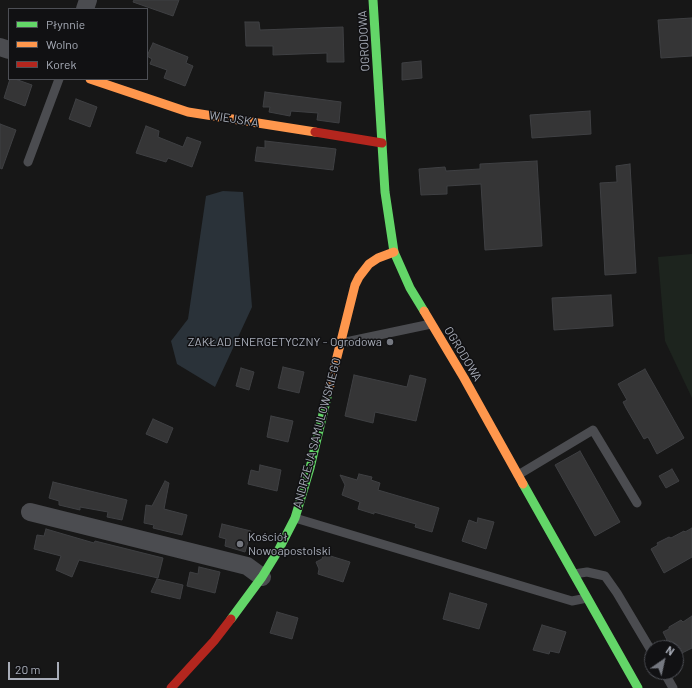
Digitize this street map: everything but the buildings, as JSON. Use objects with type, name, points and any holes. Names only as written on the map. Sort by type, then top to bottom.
[{"type":"street","name":"OGRODOWA","points":[[373,0],[384,192],[394,252],[410,288],[464,378],[638,688]]},
{"type":"street","name":"WIEJSKA","points":[[93,80],[188,112],[382,142]]},
{"type":"street","name":"ANDRZEJA SAMULOWSKIEGO","points":[[171,688],[214,641],[262,577],[278,551],[295,518],[310,468],[355,285],[359,276],[369,264],[378,258],[394,252]]},
{"type":"street","points":[[30,512],[247,566],[262,577]]},
{"type":"lane","points":[[28,162],[59,80]]},
{"type":"lane","points":[[341,343],[431,324]]},
{"type":"lane","points":[[518,475],[593,430],[637,503]]},
{"type":"lane","points":[[295,518],[572,601],[587,598]]},
{"type":"lane","points":[[573,574],[587,572],[605,576],[645,640]]},
{"type":"shaded area","points":[[223,191],[243,192],[252,307],[215,387],[177,364],[171,341],[188,319],[206,196]]},
{"type":"shaded area","points":[[692,254],[692,398],[665,341],[658,257]]},
{"type":"traffic: fast","points":[[373,0],[385,192],[394,252],[410,288],[424,311]]},
{"type":"traffic: fast","points":[[231,619],[262,577],[278,551],[295,518],[310,468],[328,393]]},
{"type":"traffic: fast","points":[[523,484],[638,688]]},
{"type":"traffic: slow","points":[[93,80],[188,112],[315,132]]},
{"type":"traffic: slow","points":[[328,393],[355,285],[369,264],[378,258],[394,252]]},
{"type":"traffic: slow","points":[[424,311],[464,378],[523,484]]},
{"type":"traffic: jam","points":[[315,132],[382,143]]},
{"type":"traffic: jam","points":[[171,688],[214,641],[231,619]]},
{"type":"place","name":"ZAKŁAD ENERGETYCZNY - Ogrodowa","points":[[390,342]]},
{"type":"place","name":"Kościół Nowoapostolski","points":[[240,544]]}]
